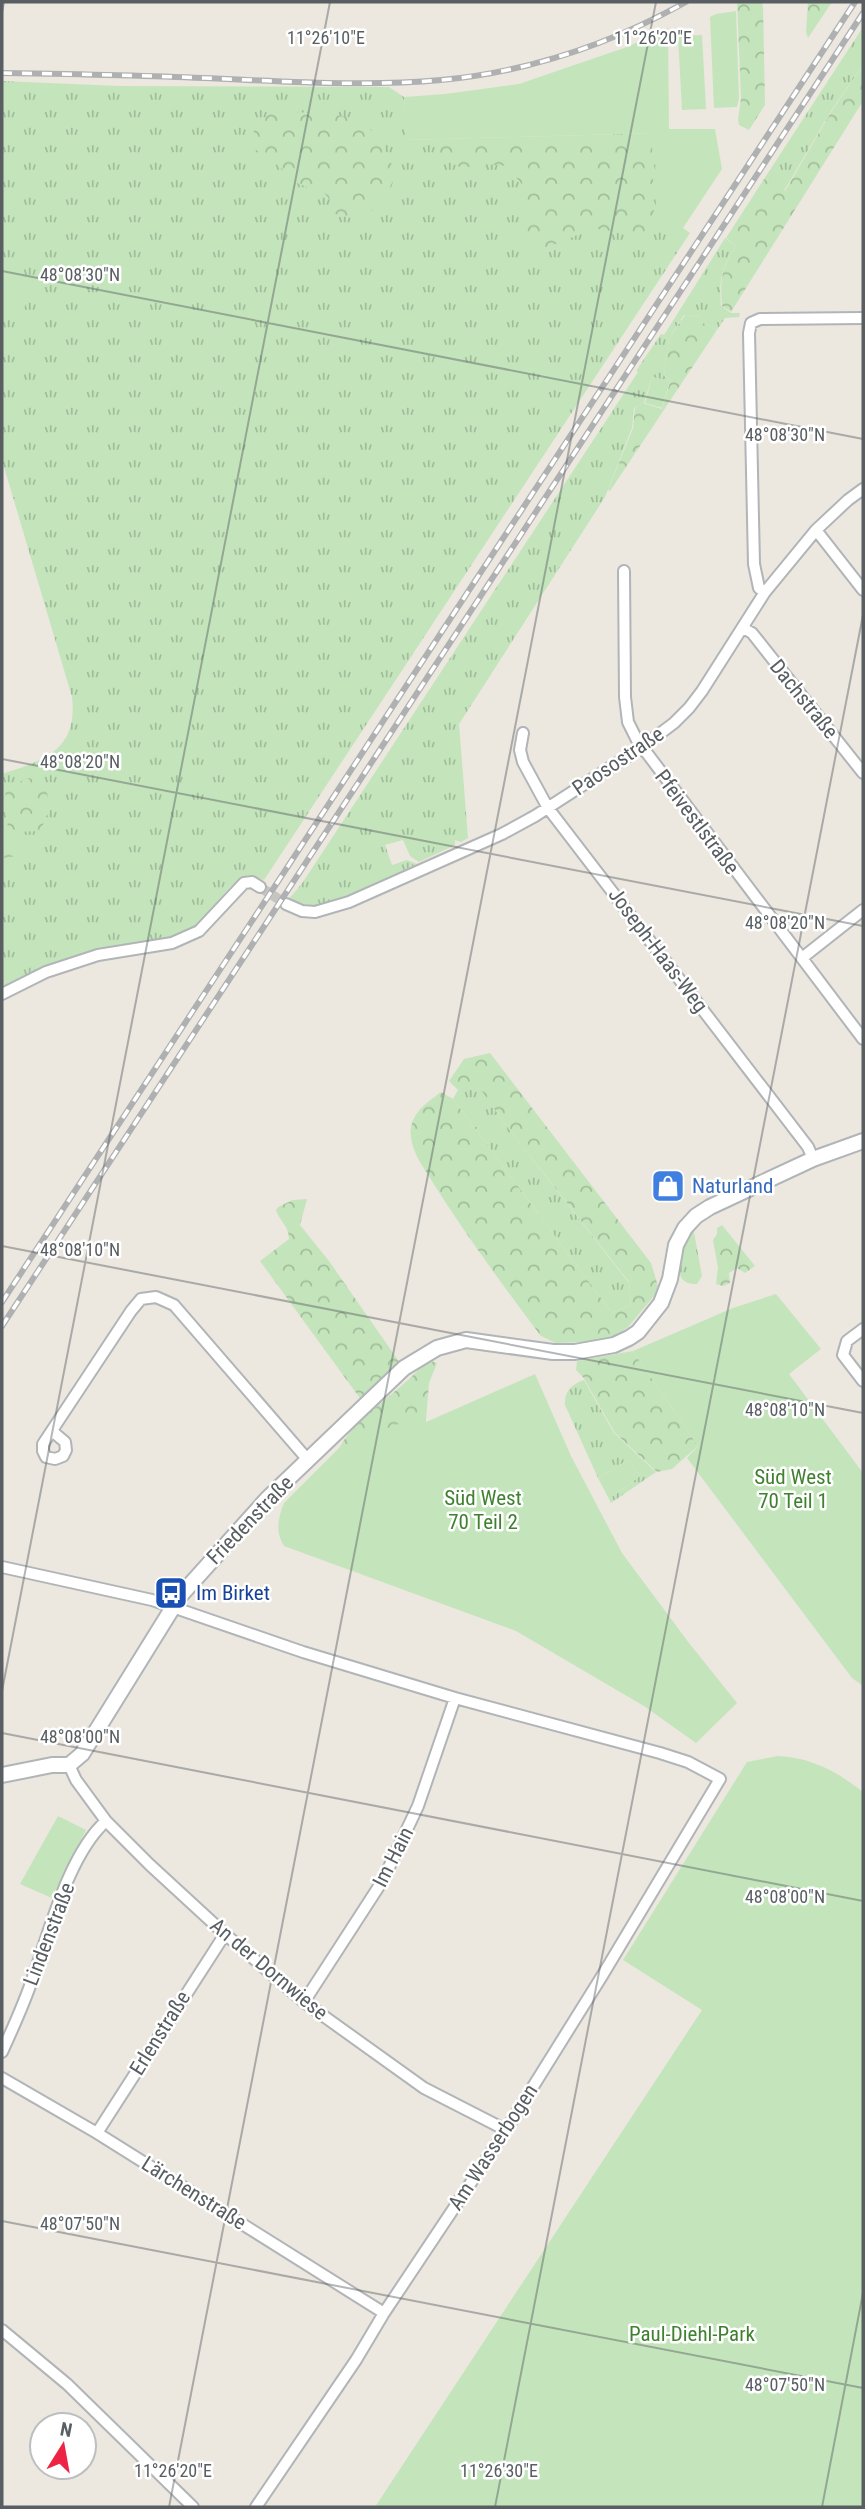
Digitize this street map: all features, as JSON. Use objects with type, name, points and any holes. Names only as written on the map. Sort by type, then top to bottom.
[{"type":"street","points":[[765,592],[759,587],[754,564],[749,333],[751,323],[760,319],[863,318]]},
{"type":"street","name":"Paosostraße","points":[[286,904],[302,911],[315,912],[331,908],[502,834],[548,808],[642,747],[674,723],[696,699],[765,592],[816,530],[848,499],[863,489]]},
{"type":"street","points":[[816,530],[863,590]]},
{"type":"street","name":"Pfeivestlstraße","points":[[624,571],[625,697],[628,722],[642,747],[863,1039]]},
{"type":"street","name":"Dachstraße","points":[[743,628],[752,634],[863,773]]},
{"type":"street","name":"Joseph-Haas-Weg","points":[[523,733],[520,750],[523,762],[548,808],[749,1068],[808,1147],[813,1159]]},
{"type":"street","points":[[2,994],[46,972],[98,955],[172,943],[199,931],[244,883],[260,887]]},
{"type":"street","points":[[802,958],[863,910]]},
{"type":"street","name":"Friedenstraße","points":[[69,1765],[82,1754],[172,1606],[234,1534],[404,1368],[450,1344],[475,1341],[553,1352],[575,1352],[614,1345],[629,1338],[638,1332],[661,1303],[670,1279],[676,1245],[685,1228],[696,1216],[813,1159],[863,1141]]},
{"type":"street","points":[[52,1431],[131,1311],[141,1299],[148,1296],[174,1305],[309,1460]]},
{"type":"street","points":[[863,1329],[847,1341],[843,1356],[863,1381]]},
{"type":"street","points":[[2,1567],[172,1606],[290,1648],[455,1698]]},
{"type":"street","name":"Am Wasserbogen","points":[[256,2507],[356,2360],[384,2313],[506,2130],[720,1780],[688,1762],[660,1753],[455,1698]]},
{"type":"street","name":"Im Hain","points":[[304,2002],[383,1880],[418,1806],[455,1698]]},
{"type":"street","points":[[2,1775],[52,1765],[69,1765]]},
{"type":"street","name":"An der Dornwiese","points":[[69,1765],[76,1780],[106,1821],[225,1934],[304,2002],[424,2088],[506,2130]]},
{"type":"street","name":"Lindenstraße","points":[[2,2052],[67,1884],[96,1831],[106,1821]]},
{"type":"street","name":"Erlenstraße","points":[[97,2133],[225,1934]]},
{"type":"street","name":"Lärchenstraße","points":[[2,2078],[97,2133],[384,2313]]},
{"type":"street","points":[[3,2336],[67,2384],[193,2507]]},
{"type":"green space","points":[[737,2],[762,2],[763,7],[765,105],[749,130],[739,125],[738,120],[741,98]]},
{"type":"green space","points":[[808,2],[832,2],[808,38],[806,32]]},
{"type":"green space","points":[[736,11],[737,107],[714,108],[710,17]]},
{"type":"green space","points":[[863,27],[863,65],[831,111],[784,191],[764,179]]},
{"type":"green space","points":[[668,28],[669,129],[715,129],[722,169],[683,228],[656,229],[655,133],[406,140],[404,97],[519,84],[627,47]]},
{"type":"green space","points":[[702,35],[706,109],[682,110],[678,36]]},
{"type":"green space","points":[[863,65],[863,101],[731,312],[722,306],[722,281],[724,268],[736,246],[726,238],[764,179],[785,191],[831,112]]},
{"type":"green space","points":[[2,81],[119,86],[389,87],[404,97],[407,140],[656,133],[656,228],[683,228],[690,233],[264,880],[250,875],[233,884],[200,924],[183,935],[160,941],[97,949],[2,988],[2,774],[32,764],[64,741],[70,729],[72,697],[2,460]]},
{"type":"green space","points":[[272,110],[344,116],[369,128],[379,139],[396,173],[390,188],[375,209],[360,217],[350,218],[335,214],[324,193],[295,182],[252,147],[254,130]]},
{"type":"green space","points":[[652,137],[652,234],[637,238],[602,229],[589,230],[539,251],[527,251],[520,241],[528,191],[506,166],[486,164],[462,168],[438,156],[438,148],[444,145],[465,146],[500,140],[543,140],[554,145],[588,140]]},
{"type":"green space","points":[[725,238],[736,246],[722,274],[721,306],[731,313],[740,313],[739,317],[725,318],[717,330],[701,322],[701,317],[684,315],[669,338],[664,376],[671,379],[670,381],[652,377],[644,403],[634,408],[632,428],[605,497],[459,724],[468,838],[461,842],[455,840],[455,845],[419,862],[410,856],[403,840],[385,845],[392,865],[407,860],[417,864],[329,904],[309,905],[289,899],[303,882],[638,372],[636,371],[661,334],[664,335]]},
{"type":"green space","points":[[2,257],[12,262],[20,271],[24,282],[25,305],[21,313],[13,317],[2,314]]},
{"type":"green space","points":[[685,315],[701,317],[701,322],[717,330],[610,491],[608,490],[633,428],[635,408],[643,403],[662,409],[671,379],[664,376],[669,338]]},
{"type":"green space","points":[[652,377],[670,381],[662,408],[645,403]]},
{"type":"green space","points":[[27,778],[36,780],[47,791],[47,816],[39,831],[17,832],[8,826],[4,807],[5,794],[7,789]]},
{"type":"green space","points":[[9,834],[18,839],[19,850],[17,856],[2,858],[2,837]]},
{"type":"green space","points":[[490,1053],[651,1263],[658,1286],[654,1296],[628,1327],[608,1341],[556,1343],[541,1336],[460,1224],[414,1151],[411,1130],[419,1111],[441,1092],[453,1099],[612,1313],[631,1305],[629,1282],[505,1124],[474,1080],[458,1090],[449,1081],[464,1059]]},
{"type":"green space","points":[[474,1079],[505,1124],[629,1283],[631,1305],[612,1313],[453,1099],[458,1090]]},
{"type":"green space","points":[[307,1199],[300,1225],[329,1261],[400,1363],[362,1401],[260,1261],[289,1239],[288,1231],[276,1210],[278,1207],[293,1200]]},
{"type":"green space","points":[[722,1225],[755,1266],[745,1273],[737,1268],[729,1273],[730,1283],[723,1286],[716,1284],[718,1267],[713,1241],[717,1228]]},
{"type":"green space","points":[[691,1232],[694,1232],[702,1276],[697,1284],[682,1279],[679,1272],[681,1255]]},
{"type":"green space","name":"Süd West 70 Teil 1","points":[[776,1294],[821,1349],[789,1374],[863,1473],[863,1686],[852,1678],[687,1458],[698,1446],[633,1351],[733,1308]]},
{"type":"green space","points":[[633,1351],[698,1446],[672,1469],[657,1472],[615,1433],[583,1377],[576,1370],[577,1361]]},
{"type":"green space","points":[[431,1361],[437,1363],[429,1383],[425,1432],[339,1448],[367,1415]]},
{"type":"green space","name":"Süd West 70 Teil 2","points":[[535,1374],[571,1456],[622,1553],[737,1703],[696,1743],[644,1706],[516,1631],[284,1546],[281,1541],[278,1525],[284,1503],[339,1448],[403,1422],[408,1430]]},
{"type":"green space","points":[[584,1380],[614,1433],[656,1472],[611,1503],[609,1499],[640,1476],[628,1460],[598,1478],[565,1405],[570,1389]]},
{"type":"green space","points":[[628,1460],[640,1476],[609,1499],[598,1478]]},
{"type":"green space","name":"Paul-Diehl-Park","points":[[778,1756],[801,1759],[823,1767],[863,1792],[863,2507],[375,2507],[702,2010],[623,1960],[747,1762]]},
{"type":"green space","points":[[58,1816],[86,1830],[52,1898],[20,1884]]},
{"type":"tunnel","points":[[260,887],[286,904]]},
{"type":"railway","points":[[2,73],[352,83],[441,80],[505,70],[568,54],[628,31],[686,2]]},
{"type":"railway","points":[[2,1302],[855,2]]},
{"type":"railway","points":[[2,1326],[863,13]]},
{"type":"place","name":"Naturland","points":[[668,1186]]},
{"type":"place","name":"Im Birket","points":[[171,1593]]}]
